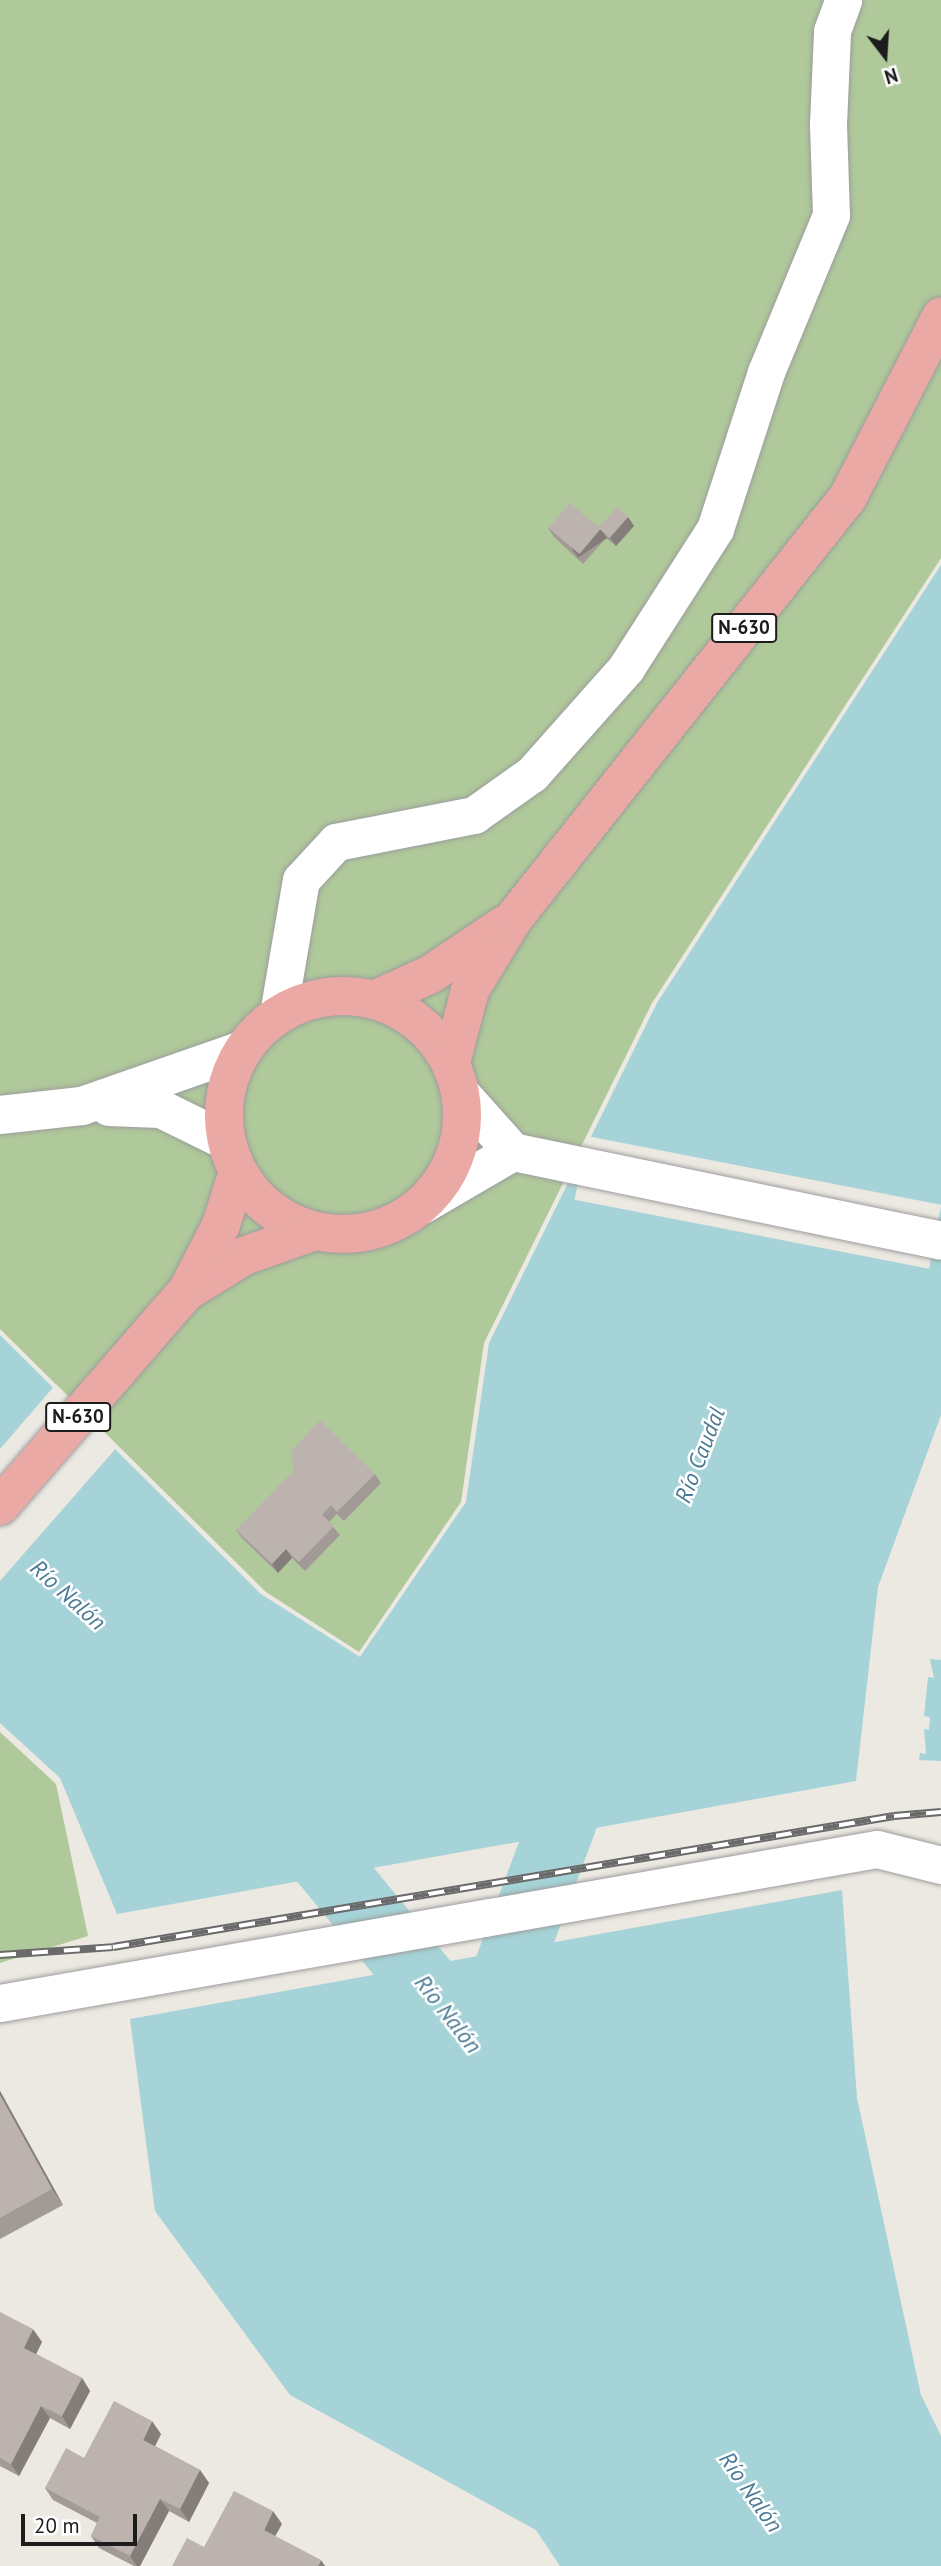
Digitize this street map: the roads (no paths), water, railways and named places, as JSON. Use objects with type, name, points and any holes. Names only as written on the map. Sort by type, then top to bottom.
[{"type":"highway","name":"N-630","points":[[231,1158],[278,1216],[315,1231],[353,1234],[390,1225],[422,1205],[443,1182],[456,1155],[463,1125],[457,1079],[470,990],[514,918],[848,497],[941,317]]},
{"type":"highway","name":"N-630","points":[[376,999],[431,974],[514,918]]},
{"type":"highway","name":"N-630","points":[[0,1506],[187,1291],[222,1225],[231,1158],[223,1110],[228,1079],[242,1050],[278,1014],[309,1000],[343,995],[376,999],[407,1013],[433,1035],[457,1079]]},
{"type":"highway","name":"N-630","points":[[187,1291],[244,1256],[315,1231]]},
{"type":"street","points":[[278,1014],[301,880],[336,842],[474,815],[532,774],[626,668],[715,529],[766,372],[831,215],[828,124],[832,31],[843,0]]},
{"type":"street","points":[[82,1106],[242,1050]]},
{"type":"street","points":[[457,1079],[513,1152],[941,1241]]},
{"type":"street","points":[[0,1115],[82,1106],[161,1109],[231,1158]]},
{"type":"street","points":[[422,1205],[513,1152]]},
{"type":"street","points":[[0,2003],[877,1849],[941,1865]]},
{"type":"water","points":[[941,565],[941,1415],[878,1587],[856,1781],[117,1914],[60,1778],[0,1723],[0,1335],[261,1594],[360,1657],[466,1502],[489,1343],[657,1003]]},
{"type":"water","points":[[930,1659],[941,1660],[941,1761],[919,1760],[920,1753],[926,1754],[924,1729],[929,1730],[930,1717],[924,1716],[928,1677],[934,1678]]},
{"type":"water","points":[[842,1890],[857,2098],[921,2395],[941,2436],[941,2566],[560,2566],[536,2530],[290,2395],[155,2211],[130,2019]]},
{"type":"waterway","name":"Río Caudal","points":[[483,2036],[591,1746]]},
{"type":"waterway","name":"Río Nalón","points":[[275,1801],[472,2041]]},
{"type":"railway","points":[[0,1955],[113,1947],[894,1816],[941,1812]]}]
